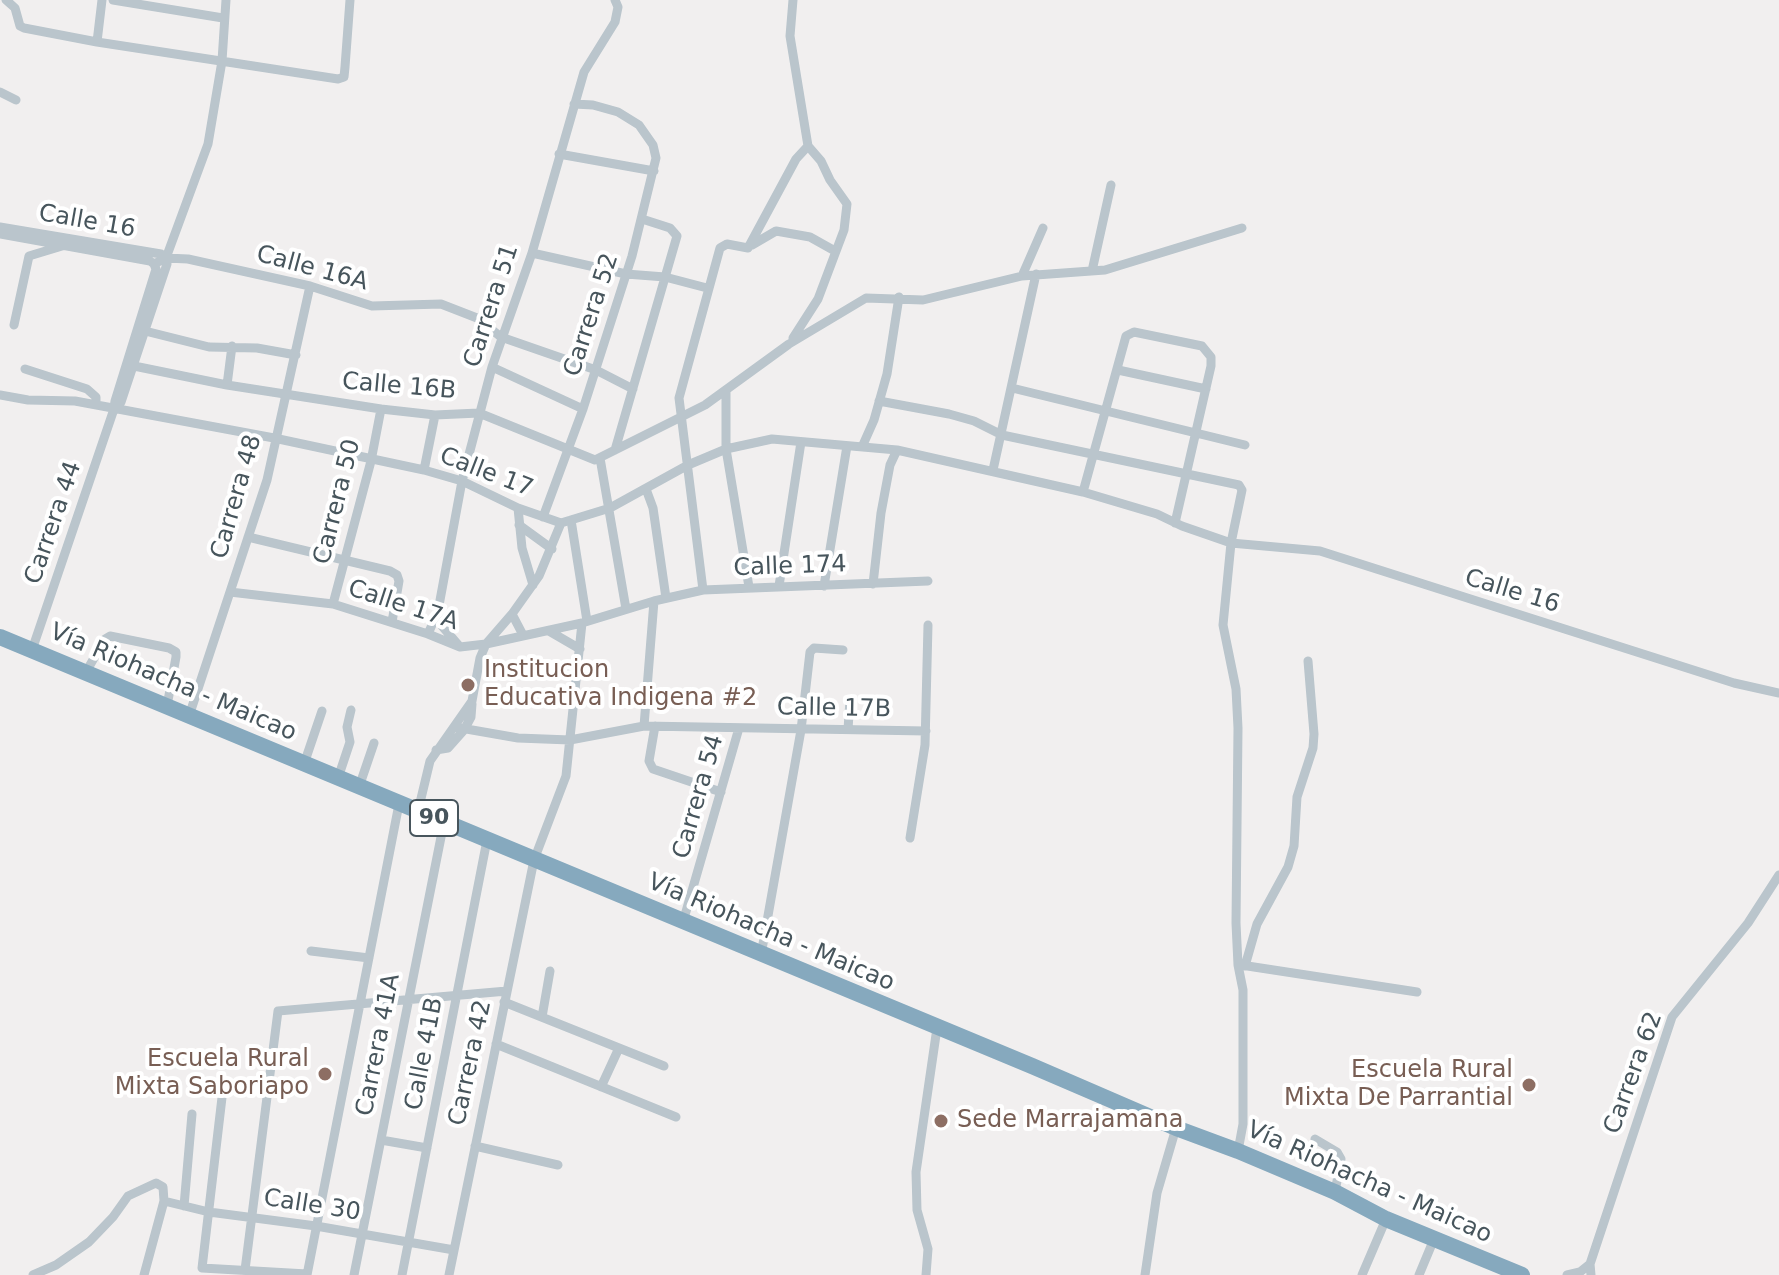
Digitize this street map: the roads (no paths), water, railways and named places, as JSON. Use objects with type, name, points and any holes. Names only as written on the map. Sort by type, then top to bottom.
[{"type":"highway","name":"Vía Riohacha - Maicao","points":[[0,637],[1176,1128],[1238,1151],[1335,1192],[1386,1219],[1522,1275]]},
{"type":"street","points":[[6,0],[15,8],[20,26],[97,42],[338,79],[344,77],[350,0]]},
{"type":"street","points":[[97,42],[102,0]]},
{"type":"street","points":[[113,0],[223,18]]},
{"type":"street","name":"Carrera 44","points":[[114,409],[121,402],[134,366],[167,264],[166,258],[208,144],[222,61],[226,0]]},
{"type":"street","name":"Carrera 51","points":[[428,634],[438,611],[462,481],[492,367],[532,253],[587,64],[615,22],[618,7],[615,0]]},
{"type":"street","points":[[789,344],[818,299],[844,230],[847,204],[821,161],[808,146],[790,36],[793,0]]},
{"type":"street","points":[[0,92],[16,100]]},
{"type":"street","name":"Carrera 52","points":[[543,517],[596,370],[654,171],[653,145],[639,125],[618,112],[593,105],[574,104]]},
{"type":"street","points":[[748,248],[796,159],[808,146]]},
{"type":"street","points":[[559,154],[654,171]]},
{"type":"street","points":[[1092,271],[1111,185]]},
{"type":"street","points":[[615,450],[677,236],[670,228],[642,219]]},
{"type":"street","name":"Calle 16","points":[[0,227],[154,264]]},
{"type":"street","points":[[1022,276],[1043,228]]},
{"type":"street","points":[[626,609],[610,508],[598,459],[726,392],[789,344],[866,298],[923,300],[1022,276],[1105,270],[1242,228]]},
{"type":"street","points":[[703,590],[679,398],[720,248],[727,244],[748,248],[776,231],[810,237],[835,251]]},
{"type":"street","name":"Calle 16","points":[[0,234],[161,254],[166,258]]},
{"type":"street","points":[[14,325],[27,260],[35,253],[58,249],[63,242]]},
{"type":"street","points":[[532,253],[626,274],[665,277],[707,288]]},
{"type":"street","points":[[154,264],[166,258]]},
{"type":"street","name":"Calle 16A","points":[[166,258],[213,264],[310,286],[372,306],[441,304],[477,318],[501,337]]},
{"type":"street","name":"Carrera 44","points":[[32,650],[114,409],[156,269],[154,264]]},
{"type":"street","points":[[993,470],[1036,274]]},
{"type":"street","name":"Carrera 48","points":[[189,716],[267,480],[310,286]]},
{"type":"street","points":[[862,447],[887,374],[899,297]]},
{"type":"street","points":[[145,331],[193,344],[296,355]]},
{"type":"street","points":[[1083,492],[1129,332],[1202,346],[1211,357],[1175,523]]},
{"type":"street","points":[[501,337],[596,370],[633,389]]},
{"type":"street","points":[[227,385],[232,346]]},
{"type":"street","name":"Calle 16B","points":[[134,366],[227,385],[381,409],[435,415],[479,413],[598,459]]},
{"type":"street","points":[[492,367],[583,409]]},
{"type":"street","points":[[25,369],[87,389],[96,397],[96,405]]},
{"type":"street","points":[[1118,370],[1206,389]]},
{"type":"street","points":[[1012,388],[1245,445]]},
{"type":"street","points":[[726,392],[726,449],[749,587]]},
{"type":"street","name":"Calle 17","points":[[0,395],[96,405],[424,470],[462,481],[543,517],[566,521]]},
{"type":"street","points":[[879,401],[949,414],[974,421],[1002,435],[1239,485],[1242,490],[1231,543],[1223,625],[1236,689],[1238,728],[1243,1005],[1243,1124],[1238,1151]]},
{"type":"street","name":"Carrera 50","points":[[333,604],[371,461],[381,409]]},
{"type":"street","points":[[424,470],[435,415]]},
{"type":"street","points":[[418,811],[427,769],[436,750],[448,748],[471,717],[480,658],[486,644],[533,585],[566,521],[610,508],[688,465],[726,449],[772,439],[897,450],[890,465],[881,513],[873,584]]},
{"type":"street","points":[[779,586],[801,442]]},
{"type":"street","points":[[824,586],[847,446]]},
{"type":"street","name":"Calle 16","points":[[897,450],[1083,492],[1136,507],[1231,543],[1320,551],[1734,683],[1779,693]]},
{"type":"street","points":[[646,489],[653,508],[666,598]]},
{"type":"street","points":[[518,508],[525,562],[533,585]]},
{"type":"street","name":"Carrera 42","points":[[449,1275],[534,860],[566,776],[584,622],[566,521]]},
{"type":"street","points":[[519,525],[552,549]]},
{"type":"street","points":[[248,537],[397,575],[399,581],[392,622]]},
{"type":"street","name":"Calle 174","points":[[654,601],[703,590],[928,581]]},
{"type":"street","name":"Calle 17A","points":[[230,592],[333,604],[460,647],[584,622],[654,601]]},
{"type":"street","points":[[644,726],[654,601]]},
{"type":"street","points":[[438,611],[442,626],[460,647]]},
{"type":"street","points":[[512,614],[523,635]]},
{"type":"street","points":[[910,838],[926,731],[928,625]]},
{"type":"street","points":[[547,630],[580,649]]},
{"type":"street","points":[[86,672],[105,639],[110,636],[169,648],[176,652],[176,657],[167,706]]},
{"type":"street","points":[[761,955],[801,730],[810,652],[814,648],[843,650]]},
{"type":"street","points":[[1242,965],[1257,924],[1288,867],[1294,846],[1297,797],[1313,748],[1308,661]]},
{"type":"street","points":[[848,729],[850,700]]},
{"type":"street","points":[[338,778],[350,742],[347,723],[351,710]]},
{"type":"street","points":[[304,764],[322,711]]},
{"type":"street","name":"Calle 17B","points":[[460,729],[518,738],[570,740],[644,726],[926,731]]},
{"type":"street","points":[[655,726],[649,761],[653,769],[721,792]]},
{"type":"street","name":"Carrera 54","points":[[683,922],[739,728]]},
{"type":"street","points":[[359,787],[374,743]]},
{"type":"street","points":[[268,1090],[230,1085],[223,1089],[202,1268],[307,1274],[399,804]]},
{"type":"street","name":"Carrera 41A","points":[[354,1275],[444,822]]},
{"type":"street","name":"Calle 41B","points":[[402,1275],[487,840]]},
{"type":"street","name":"Carrera 62","points":[[1567,1275],[1590,1270],[1672,1017],[1748,923],[1779,875]]},
{"type":"street","points":[[311,951],[369,958]]},
{"type":"street","points":[[1242,965],[1417,992]]},
{"type":"street","points":[[542,1017],[550,971]]},
{"type":"street","points":[[245,1270],[278,1011],[457,996],[506,996],[542,1017],[664,1066]]},
{"type":"street","points":[[926,1275],[928,1249],[917,1210],[916,1172],[937,1028]]},
{"type":"street","points":[[496,1044],[676,1117]]},
{"type":"street","points":[[601,1087],[619,1048]]},
{"type":"street","points":[[184,1206],[192,1114]]},
{"type":"street","points":[[1145,1275],[1157,1193],[1176,1128]]},
{"type":"street","points":[[1315,1139],[1337,1152],[1341,1159],[1335,1192]]},
{"type":"street","points":[[381,1140],[427,1148]]},
{"type":"street","points":[[475,1146],[558,1165]]},
{"type":"street","name":"Calle 30","points":[[33,1275],[56,1265],[89,1242],[128,1196],[156,1183],[163,1187],[164,1201],[209,1212],[316,1226],[454,1250]]},
{"type":"street","points":[[144,1275],[164,1201]]},
{"type":"street","points":[[1362,1275],[1386,1219]]},
{"type":"street","points":[[1419,1275],[1434,1239]]},
{"type":"place","name":"Institucion Educativa Indigena #2","points":[[468,685]]},
{"type":"place","name":"Escuela Rural Mixta Saboriapo","points":[[325,1074]]},
{"type":"place","name":"Escuela Rural Mixta De Parrantial","points":[[1529,1085]]},
{"type":"place","name":"Sede Marrajamana","points":[[941,1121]]}]
